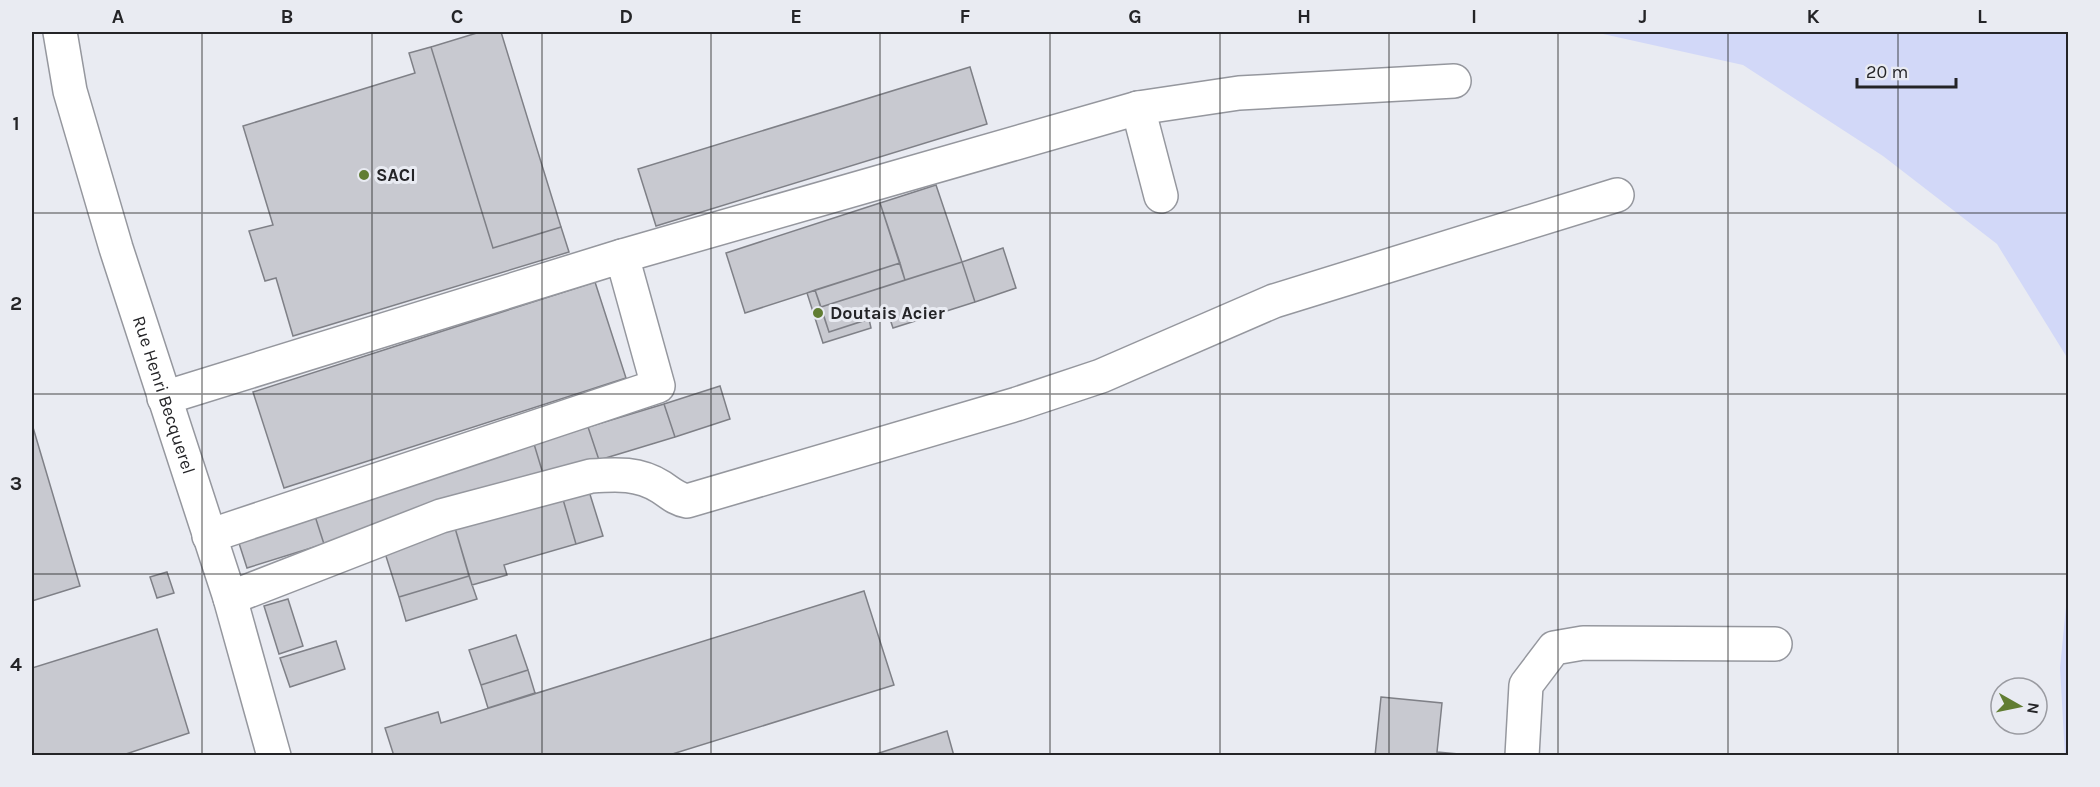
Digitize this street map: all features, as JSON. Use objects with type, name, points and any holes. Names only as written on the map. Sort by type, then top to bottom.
[{"type":"street","name":"Rue Henri Becquerel","points":[[60,32],[70,91],[122,268],[230,598],[274,756]]},
{"type":"street","points":[[165,398],[622,256],[1138,108],[1239,93],[1454,81]]},
{"type":"street","points":[[1138,108],[1161,196]]},
{"type":"street","points":[[230,598],[441,516],[591,476],[616,474],[639,476],[661,487],[677,499],[687,501],[698,498],[1070,387],[1101,376],[1274,301],[1617,195]]},
{"type":"street","points":[[209,536],[658,386],[622,256]]},
{"type":"street","points":[[1522,756],[1526,685],[1554,648],[1583,642],[1775,644]]},
{"type":"shaded area","points":[[1594,32],[2068,32],[2068,359],[1997,244],[1883,156],[1743,65]]},
{"type":"shaded area","points":[[2068,586],[2068,755],[2065,756],[2060,668]]},
{"type":"building","points":[[480,32],[501,32],[561,227],[493,248],[431,47]]},
{"type":"building","name":"SACI","points":[[431,47],[493,248],[561,227],[569,252],[293,336],[276,278],[265,281],[249,231],[273,225],[243,126],[415,73],[409,53]]},
{"type":"building","points":[[970,67],[987,124],[656,226],[638,169]]},
{"type":"building","points":[[936,185],[962,262],[905,280],[880,203]]},
{"type":"building","points":[[880,203],[900,263],[745,313],[726,253]]},
{"type":"building","points":[[1003,248],[1016,288],[975,302],[962,262]]},
{"type":"building","points":[[962,262],[975,302],[893,328],[888,313],[829,332],[821,307]]},
{"type":"building","points":[[900,263],[905,280],[821,307],[815,290]]},
{"type":"building","points":[[595,282],[626,378],[284,488],[253,392]]},
{"type":"building","name":"Doutais Acier","points":[[815,290],[829,332],[869,319],[871,328],[823,343],[807,293]]},
{"type":"building","points":[[720,386],[730,419],[675,437],[664,404]]},
{"type":"building","points":[[664,404],[675,437],[599,460],[588,427]]},
{"type":"building","points":[[32,424],[80,586],[32,601]]},
{"type":"building","points":[[588,427],[599,460],[544,477],[534,444]]},
{"type":"building","points":[[534,444],[544,477],[324,544],[314,513]]},
{"type":"building","points":[[588,488],[603,536],[576,544],[562,496]]},
{"type":"building","points":[[562,496],[576,544],[504,565],[507,575],[472,585],[455,528]]},
{"type":"building","points":[[314,513],[324,544],[247,568],[237,537]]},
{"type":"building","points":[[455,528],[469,576],[399,597],[384,550]]},
{"type":"building","points":[[167,572],[174,593],[157,598],[150,577]]},
{"type":"building","points":[[469,576],[477,599],[406,621],[399,597]]},
{"type":"building","points":[[864,591],[894,685],[666,756],[394,756],[385,728],[438,712],[441,723]]},
{"type":"building","points":[[288,599],[303,646],[279,654],[264,606]]},
{"type":"building","points":[[157,629],[189,733],[120,756],[32,756],[32,668]]},
{"type":"building","points":[[516,635],[528,670],[481,685],[469,650]]},
{"type":"building","points":[[336,641],[345,669],[290,687],[280,658]]},
{"type":"building","points":[[528,670],[535,693],[488,708],[481,685]]},
{"type":"building","points":[[1381,697],[1442,703],[1437,752],[1481,756],[1375,756]]},
{"type":"building","points":[[947,731],[954,756],[870,756]]},
{"type":"place","name":"SACI","points":[[364,175]]},
{"type":"place","name":"Doutais Acier","points":[[818,313]]}]
